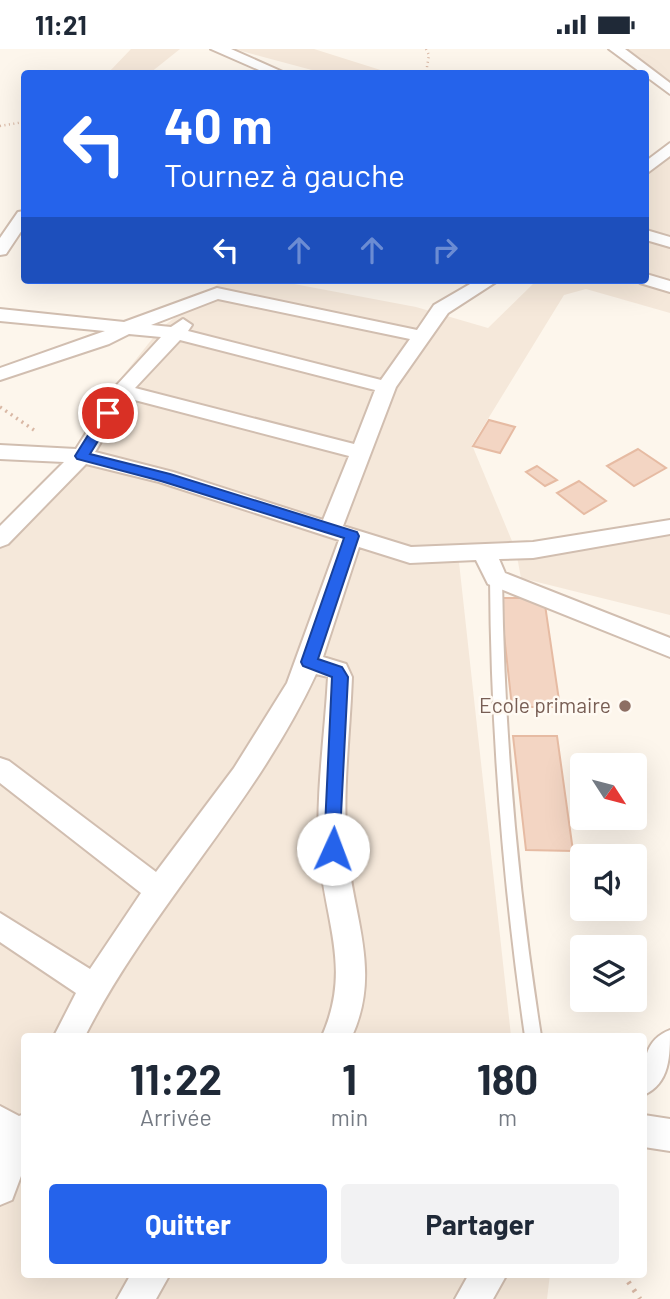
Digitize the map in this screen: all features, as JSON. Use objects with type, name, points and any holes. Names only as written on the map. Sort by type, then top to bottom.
[{"type":"street","points":[[218,49],[233,62],[266,70]]},
{"type":"street","points":[[233,62],[257,49]]},
{"type":"street","points":[[619,50],[645,70]]},
{"type":"street","points":[[649,73],[669,88]]},
{"type":"street","points":[[649,166],[670,148]]},
{"type":"street","points":[[0,250],[21,220]]},
{"type":"street","points":[[649,236],[670,242]]},
{"type":"street","points":[[649,280],[670,287]]},
{"type":"street","points":[[70,1033],[92,987],[157,889],[232,794],[298,686],[309,662],[359,452],[386,387],[421,336],[448,303],[483,284]]},
{"type":"street","points":[[0,374],[102,340],[223,287],[421,336]]},
{"type":"street","points":[[0,539],[82,456],[122,391],[175,333],[223,287]]},
{"type":"street","points":[[0,315],[175,333],[386,387]]},
{"type":"street","points":[[122,391],[359,452]]},
{"type":"street","points":[[0,452],[82,456],[165,477],[410,555],[533,550],[670,527]]},
{"type":"street","points":[[483,550],[496,578],[670,648]]},
{"type":"street","points":[[309,662],[337,671],[340,677],[333,849],[353,988],[347,1020],[339,1033]]},
{"type":"street","points":[[0,768],[157,889]]},
{"type":"street","points":[[0,926],[92,987]]},
{"type":"street","points":[[647,1076],[670,1044]]},
{"type":"street","points":[[0,1188],[15,1130]]},
{"type":"street","points":[[647,1131],[670,1135]]},
{"type":"street","points":[[134,1299],[150,1278]]},
{"type":"street","points":[[472,1299],[487,1278]]},
{"type":"lane","points":[[496,578],[496,684],[514,886],[533,1033]]},
{"type":"path","points":[[426,49],[429,55],[426,70]]},
{"type":"path","points":[[0,126],[21,122]]},
{"type":"path","points":[[626,1278],[640,1299]]},
{"type":"shaded area","points":[[131,49],[180,49],[154,70],[111,70]]},
{"type":"shaded area","points":[[234,49],[314,49],[380,70],[312,70]]},
{"type":"shaded area","points":[[626,49],[670,49],[670,89],[666,81]]},
{"type":"shaded area","points":[[670,151],[670,313],[586,289],[564,295],[472,445],[512,541],[457,544],[511,1033],[21,1033],[21,1278],[550,1278],[547,1299],[0,1299],[0,529],[73,455],[110,392],[160,329],[218,284],[294,284],[416,307],[488,328],[533,284],[649,284],[649,171]]},
{"type":"shaded area","points":[[670,521],[670,615],[521,578],[515,546]]},
{"type":"building","points":[[489,420],[515,427],[500,453],[473,446]]},
{"type":"building","points":[[638,449],[666,468],[634,486],[607,466]]},
{"type":"building","points":[[537,466],[557,480],[545,486],[526,472]]},
{"type":"building","points":[[579,481],[606,501],[584,514],[557,493]]},
{"type":"building","points":[[500,598],[544,598],[560,707],[512,707]]},
{"type":"building","points":[[513,736],[557,736],[572,844],[570,851],[526,850]]},
{"type":"place","name":"Ecole primaire","points":[[625,706]]},
{"type":"route","points":[[108,413],[82,456],[165,477],[352,536],[309,662],[337,671],[340,677],[333,849]]}]
